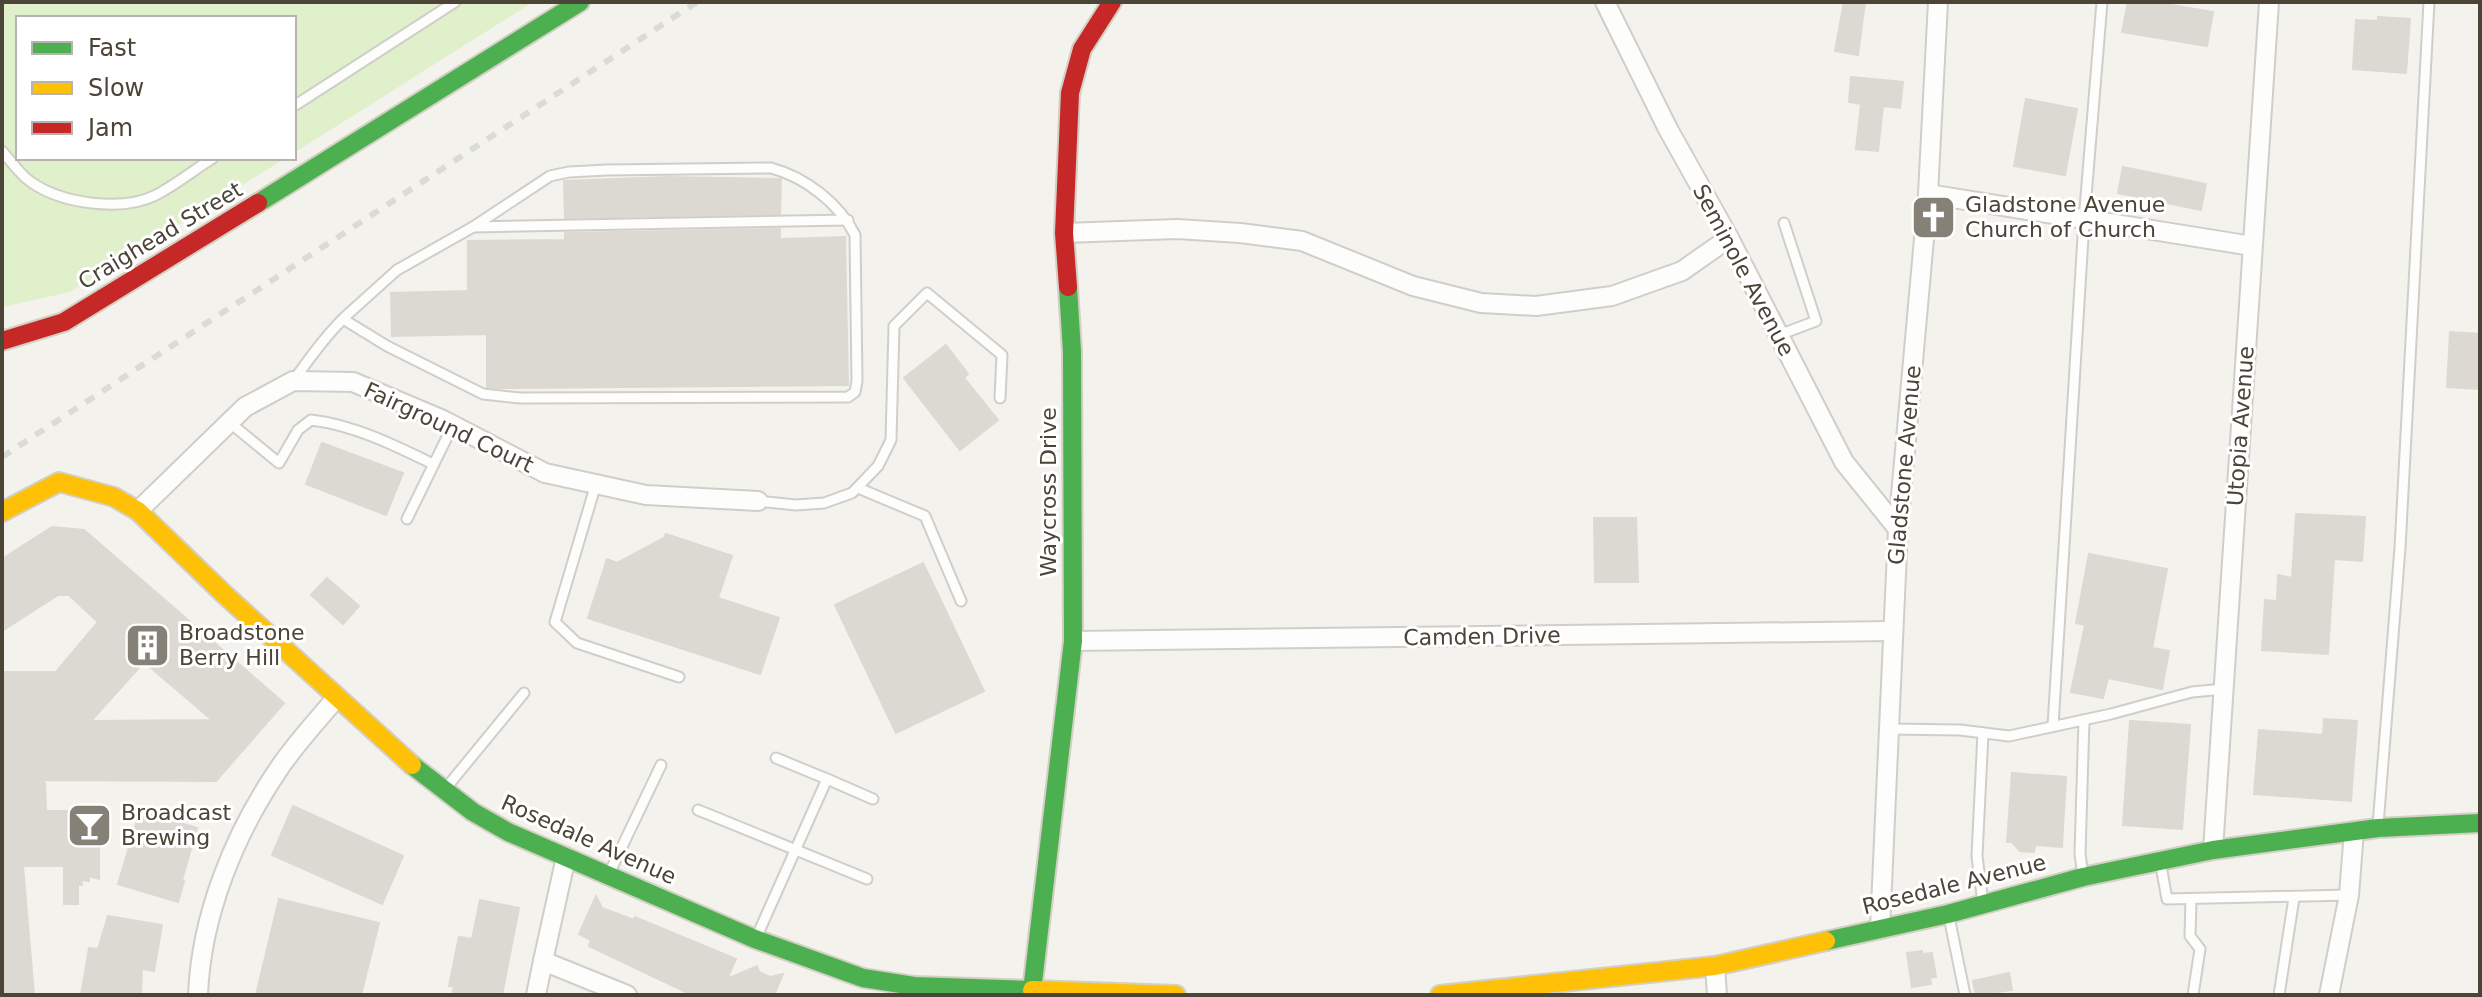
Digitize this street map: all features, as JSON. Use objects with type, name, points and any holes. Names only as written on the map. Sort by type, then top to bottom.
[{"type":"street","name":"Craighead Street","points":[[2,341],[64,322],[380,129],[580,2]]},
{"type":"street","name":"Waycross Drive","points":[[1032,991],[1073,641],[1072,352],[1064,233],[1070,93],[1082,49],[1112,2]]},
{"type":"street","name":"Seminole Avenue","points":[[1605,2],[1668,129],[1729,238],[1844,462],[1898,529]]},
{"type":"street","name":"Gladstone Avenue","points":[[1880,929],[1898,529],[1928,194],[1938,2]]},
{"type":"street","name":"Utopia Avenue","points":[[2213,850],[2269,2]]},
{"type":"street","points":[[1928,194],[2252,246]]},
{"type":"street","points":[[1064,233],[1177,229],[1302,241],[1413,286],[1481,303],[1536,306],[1612,296],[1682,271],[1729,238]]},
{"type":"street","name":"Fairground Court","points":[[138,511],[245,407],[293,381],[353,382],[453,425],[545,473],[646,495],[758,501]]},
{"type":"street","name":"Rosedale Avenue","points":[[2,512],[59,482],[114,497],[138,511],[337,697],[444,791],[473,812],[508,832],[755,939],[863,978],[950,991],[1176,995]]},
{"type":"street","name":"Camden Drive","points":[[1073,641],[1892,631]]},
{"type":"street","points":[[198,995],[205,940],[234,849],[253,810],[279,769],[337,697]]},
{"type":"street","name":"Rosedale Avenue","points":[[1440,995],[1715,966],[1948,914],[2083,877],[2213,850],[2378,828],[2480,823]]},
{"type":"street","points":[[2329,995],[2349,895],[2354,831]]},
{"type":"street","points":[[536,995],[566,857]]},
{"type":"street","points":[[543,961],[627,995]]},
{"type":"street","points":[[1715,966],[1717,995]]},
{"type":"lane","points":[[296,105],[455,2]]},
{"type":"lane","points":[[2053,726],[2084,221],[2102,2]]},
{"type":"lane","points":[[2378,828],[2400,548],[2429,2]]},
{"type":"lane","points":[[2,151],[31,182],[56,195],[114,204],[153,196],[210,160]]},
{"type":"lane","points":[[293,381],[329,333],[343,319],[397,270],[473,227],[550,176],[607,170],[771,168],[789,173],[823,196],[848,220],[855,235],[857,381],[855,392],[848,397],[520,398],[483,394],[387,346],[343,319]]},
{"type":"lane","points":[[473,227],[848,220]]},
{"type":"lane","points":[[1779,335],[1816,321],[1784,223]]},
{"type":"lane","points":[[758,501],[796,505],[824,503],[852,493],[878,466],[891,440],[894,326],[927,293],[1002,355],[1000,398]]},
{"type":"lane","points":[[229,422],[279,463],[298,430],[311,420],[386,441],[433,464]]},
{"type":"lane","points":[[407,519],[453,425]]},
{"type":"lane","points":[[596,484],[555,622],[577,643],[679,677]]},
{"type":"lane","points":[[858,488],[925,516],[961,601]]},
{"type":"lane","points":[[1888,729],[2009,736],[2192,692],[2224,689]]},
{"type":"lane","points":[[444,791],[524,693]]},
{"type":"lane","points":[[2083,877],[2080,854],[2084,720]]},
{"type":"lane","points":[[1983,733],[1977,856],[1983,903]]},
{"type":"lane","points":[[776,758],[873,799]]},
{"type":"lane","points":[[608,875],[661,765]]},
{"type":"lane","points":[[755,939],[827,779]]},
{"type":"lane","points":[[698,810],[867,879]]},
{"type":"lane","points":[[2160,863],[2167,899],[2349,895]]},
{"type":"lane","points":[[2279,995],[2294,898]]},
{"type":"lane","points":[[2191,899],[2190,936],[2200,949],[2193,995]]},
{"type":"lane","points":[[1948,914],[1965,995]]},
{"type":"green space","points":[[2,2],[533,2],[296,152],[296,16],[16,16],[16,160],[283,160],[70,292],[2,307]]},
{"type":"building","points":[[1844,2],[1865,2],[1858,55],[1835,51]]},
{"type":"building","points":[[2128,2],[2154,2],[2213,12],[2207,46],[2122,32]]},
{"type":"building","points":[[2378,17],[2410,19],[2406,73],[2353,69],[2356,20],[2378,21]]},
{"type":"building","points":[[1851,77],[1903,82],[1900,108],[1883,106],[1878,151],[1856,149],[1861,104],[1849,102]]},
{"type":"building","points":[[2026,99],[2077,109],[2065,175],[2014,166]]},
{"type":"building","points":[[2123,167],[2206,184],[2201,210],[2118,193]]},
{"type":"building","points":[[667,177],[781,179],[780,214],[565,218],[564,181]]},
{"type":"building","points":[[780,229],[780,239],[845,237],[848,385],[487,387],[487,334],[392,336],[391,293],[468,291],[468,241],[565,240],[565,233]]},
{"type":"building","points":[[2450,332],[2480,334],[2480,389],[2447,387]]},
{"type":"building","points":[[946,345],[968,374],[964,378],[998,420],[960,450],[904,378]]},
{"type":"building","points":[[322,443],[403,473],[386,515],[306,484]]},
{"type":"building","points":[[2296,514],[2365,517],[2362,561],[2334,559],[2328,654],[2262,650],[2265,600],[2277,601],[2278,575],[2292,578]]},
{"type":"building","points":[[1594,518],[1636,518],[1638,582],[1595,582]]},
{"type":"building","name":"Broadstone Berry Hill","points":[[52,527],[84,530],[284,703],[216,781],[38,780],[45,783],[46,811],[99,811],[99,879],[89,876],[89,881],[81,880],[82,885],[78,884],[78,904],[64,904],[64,866],[23,866],[34,995],[2,995],[2,672],[56,672],[98,622],[69,595],[58,595],[2,631],[2,559]],"holes":[[[144,662],[212,720],[91,721]]]},
{"type":"building","points":[[666,534],[732,556],[718,598],[779,618],[760,674],[588,618],[607,559],[617,563],[664,538]]},
{"type":"building","points":[[2089,554],[2167,569],[2152,648],[2169,651],[2162,689],[2108,678],[2103,698],[2071,692],[2085,625],[2076,623]]},
{"type":"building","points":[[923,563],[984,691],[896,733],[835,605]]},
{"type":"building","points":[[327,578],[359,606],[343,624],[311,595]]},
{"type":"building","points":[[2324,719],[2357,721],[2351,801],[2254,794],[2259,730],[2323,735]]},
{"type":"building","points":[[2130,721],[2190,725],[2182,829],[2123,825]]},
{"type":"building","points":[[2012,773],[2066,777],[2062,847],[2035,845],[2034,852],[2020,851],[2012,842],[2007,842]]},
{"type":"building","points":[[293,806],[403,856],[382,904],[272,855]]},
{"type":"building","points":[[140,811],[197,828],[178,902],[118,884]]},
{"type":"building","points":[[596,896],[602,908],[634,920],[635,917],[736,959],[727,979],[757,966],[759,972],[770,977],[783,974],[774,995],[688,995],[589,946],[591,940],[579,934]]},
{"type":"building","points":[[279,899],[379,923],[361,995],[256,995]]},
{"type":"building","points":[[480,900],[519,908],[502,995],[452,995],[454,986],[449,986],[459,937],[472,939]]},
{"type":"building","points":[[108,916],[162,925],[154,971],[142,969],[141,995],[81,995],[89,948],[98,949]]},
{"type":"building","points":[[1922,951],[1922,954],[1932,953],[1936,977],[1930,978],[1931,984],[1912,987],[1907,953]]},
{"type":"building","points":[[2009,973],[2012,990],[1976,995],[1973,981]]},
{"type":"railway","points":[[2,457],[697,2]]},
{"type":"traffic: fast","points":[[258,203],[580,2]]},
{"type":"traffic: fast","points":[[1032,991],[1073,641],[1072,352],[1068,287]]},
{"type":"traffic: fast","points":[[412,765],[473,812],[508,832],[755,939],[863,978],[914,986],[1032,990]]},
{"type":"traffic: fast","points":[[1826,941],[1948,914],[2083,877],[2213,850],[2378,828],[2480,823]]},
{"type":"traffic: slow","points":[[2,512],[59,482],[114,497],[138,511],[224,594],[412,765]]},
{"type":"traffic: slow","points":[[1440,995],[1715,966],[1826,941]]},
{"type":"traffic: slow","points":[[1032,990],[1176,995]]},
{"type":"traffic: jam","points":[[1068,287],[1064,233],[1070,93],[1082,49],[1112,2]]},
{"type":"traffic: jam","points":[[2,341],[64,322],[258,203]]},
{"type":"place","name":"Gladstone Avenue Church of Church","points":[[1934,217]]},
{"type":"place","name":"Broadstone Berry Hill","points":[[148,645]]},
{"type":"place","name":"Broadcast Brewing","points":[[90,825]]}]
